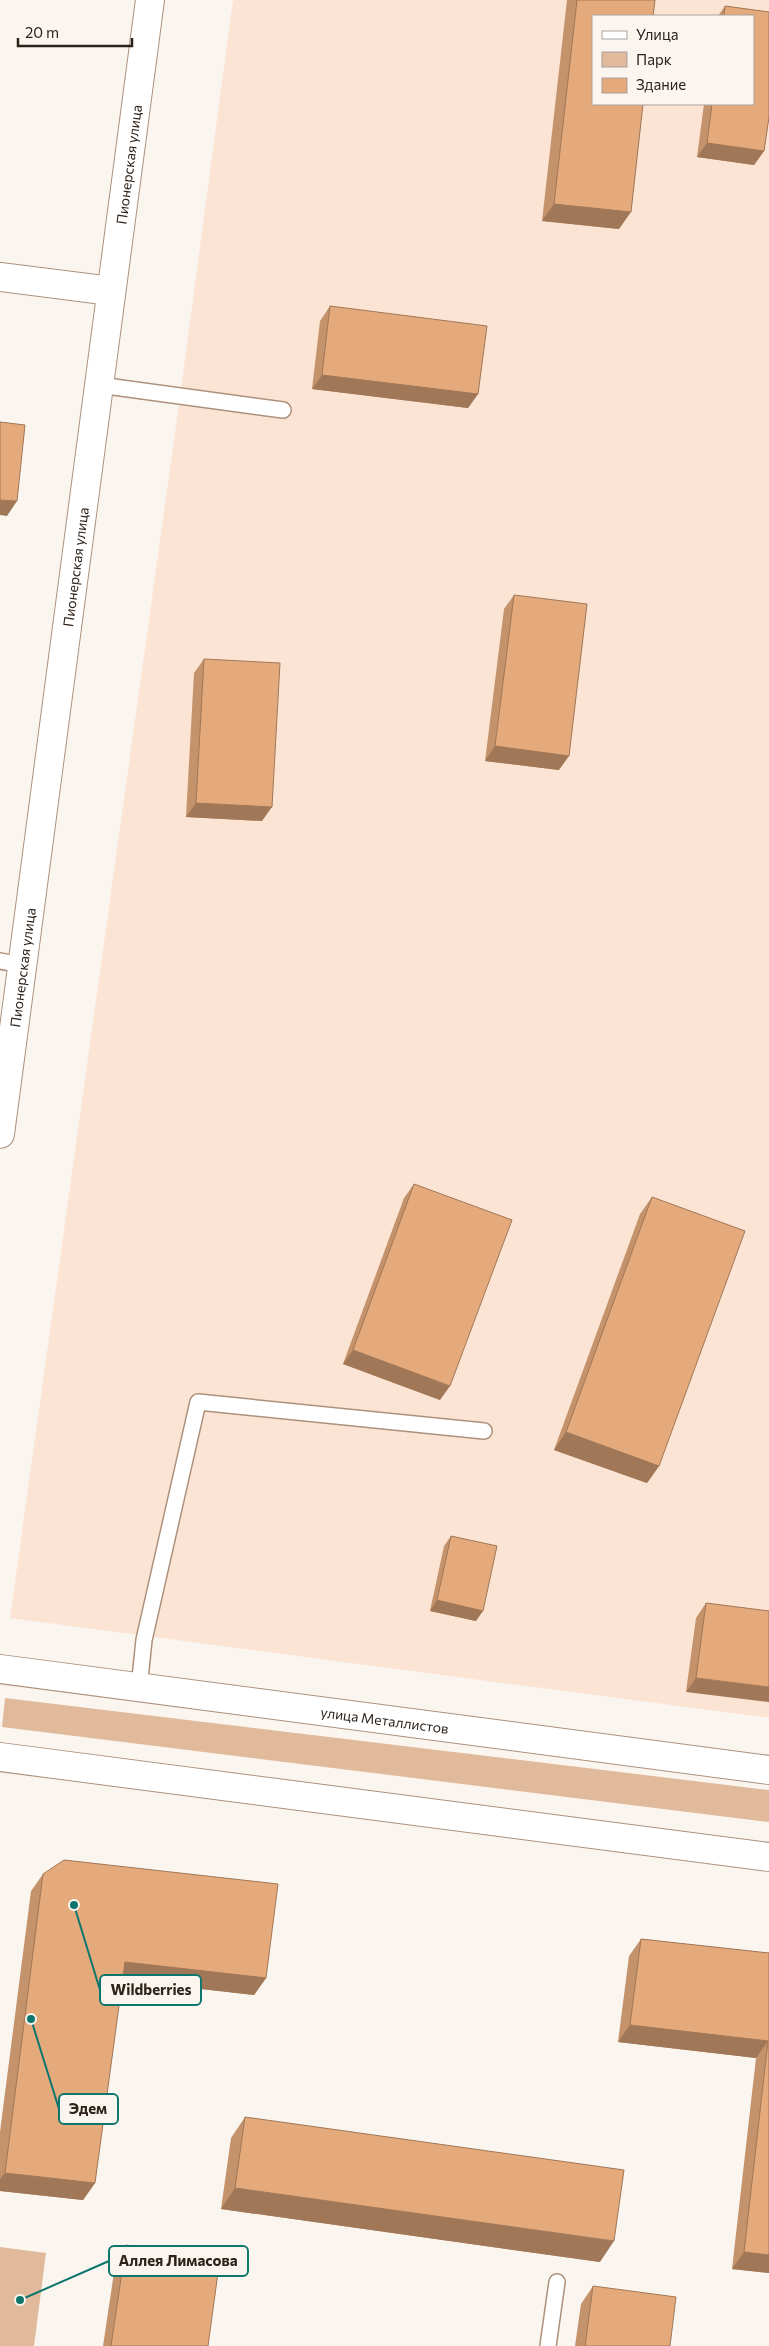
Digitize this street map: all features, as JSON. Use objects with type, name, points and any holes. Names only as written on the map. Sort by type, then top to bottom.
[{"type":"street","name":"Пионерская улица","points":[[0,1134],[11,963],[99,385],[150,0]]},
{"type":"street","points":[[0,277],[111,291]]},
{"type":"street","name":"улица Металлистов","points":[[0,1669],[769,1770]]},
{"type":"street","points":[[0,1756],[769,1857]]},
{"type":"lane","points":[[99,385],[283,410]]},
{"type":"lane","points":[[139,1688],[144,1640],[198,1402],[484,1431]]},
{"type":"lane","points":[[548,2346],[557,2282]]},
{"type":"shaded area","points":[[233,0],[769,0],[769,1718],[10,1618],[180,397]]},
{"type":"green space","points":[[5,1698],[769,1790],[769,1822],[2,1727]]},
{"type":"green space","points":[[0,2247],[46,2253],[34,2346],[0,2346]]},
{"type":"building","points":[[577,0],[655,0],[653,15],[592,15],[592,105],[643,105],[631,212],[554,204]]},
{"type":"building","points":[[725,6],[769,12],[769,117],[764,151],[707,143],[712,105],[754,105],[754,15],[724,15]]},
{"type":"building","points":[[330,306],[487,326],[478,394],[322,375]]},
{"type":"building","points":[[0,422],[25,425],[17,501],[0,500]]},
{"type":"building","points":[[514,595],[587,604],[569,756],[495,746]]},
{"type":"building","points":[[204,659],[280,663],[272,807],[196,803]]},
{"type":"building","points":[[414,1184],[512,1220],[450,1386],[353,1350]]},
{"type":"building","points":[[652,1197],[745,1231],[659,1466],[566,1432]]},
{"type":"building","points":[[451,1536],[497,1546],[483,1611],[437,1600]]},
{"type":"building","points":[[706,1603],[769,1611],[769,1687],[696,1678]]},
{"type":"building","points":[[64,1860],[278,1884],[266,1978],[125,1962],[95,2183],[5,2173],[43,1874]]},
{"type":"building","points":[[641,1939],[769,1953],[769,2255],[744,2252],[768,2041],[630,2025]]},
{"type":"building","points":[[245,2117],[624,2170],[614,2241],[235,2188]]},
{"type":"building","points":[[126,2245],[220,2258],[208,2346],[111,2346]]},
{"type":"building","points":[[593,2286],[676,2297],[670,2346],[585,2346]]},
{"type":"place","name":"Wildberries","points":[[74,1905]]},
{"type":"place","name":"Эдем","points":[[31,2019]]},
{"type":"place","name":"Аллея Лимасова","points":[[20,2300]]}]
